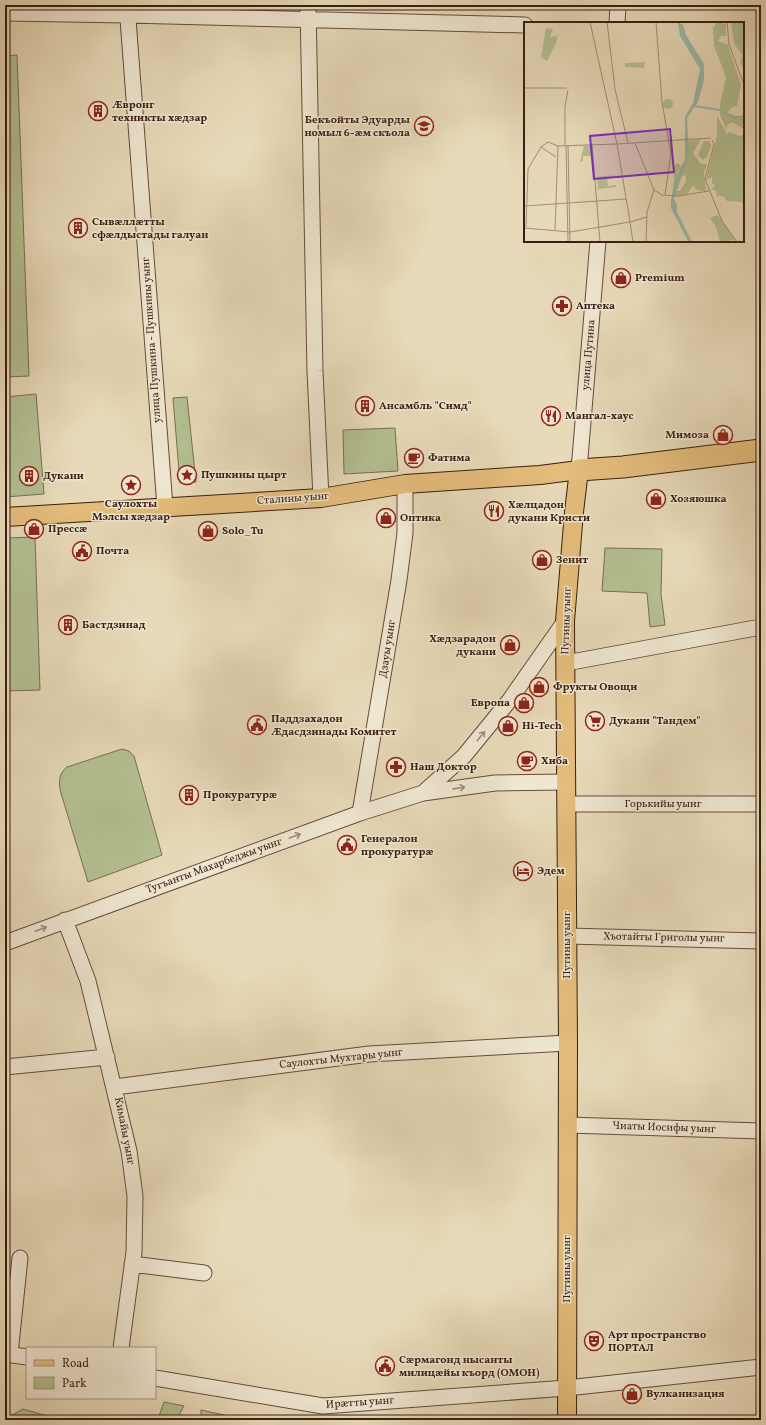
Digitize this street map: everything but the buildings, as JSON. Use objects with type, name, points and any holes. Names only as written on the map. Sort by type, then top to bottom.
[{"type":"highway","points":[[580,470],[623,467],[761,450]]},
{"type":"main road","name":"Сталины уынг","points":[[5,517],[321,498],[404,484],[540,475],[580,470]]},
{"type":"main road","name":"Путины уынг","points":[[567,1420],[568,1043],[565,621],[574,512],[580,470]]},
{"type":"street","points":[[617,22],[618,5]]},
{"type":"street","points":[[5,13],[127,10],[308,12],[524,25]]},
{"type":"street","name":"улица Пушкина - Пушкины уынг","points":[[127,10],[164,507]]},
{"type":"street","points":[[308,12],[316,370],[321,498]]},
{"type":"street","name":"улица Путина","points":[[580,470],[598,242]]},
{"type":"street","name":"Дзауы уынг","points":[[360,812],[399,580],[405,533],[404,484]]},
{"type":"street","name":"Тугъанты Махарбеджы уынг","points":[[423,793],[464,756],[509,701],[565,621]]},
{"type":"street","points":[[566,663],[761,627]]},
{"type":"street","name":"Тугъанты Махарбеджы уынг","points":[[5,943],[360,812],[423,793],[495,783],[566,782]]},
{"type":"street","name":"Горькийы уынг","points":[[566,804],[761,804]]},
{"type":"street","name":"Кимайы уынг","points":[[65,920],[88,981],[115,1087],[129,1151],[135,1196],[134,1252],[121,1347]]},
{"type":"street","name":"Хъотайты Григолы уынг","points":[[567,936],[761,940]]},
{"type":"street","name":"Саулохты Мухтары уынг","points":[[115,1087],[369,1054],[568,1043]]},
{"type":"street","points":[[5,1067],[107,1057]]},
{"type":"street","name":"Чиаты Иосифы уынг","points":[[567,1125],[761,1131]]},
{"type":"street","points":[[20,1258],[7,1354],[26,1357]]},
{"type":"street","points":[[132,1264],[204,1273]]},
{"type":"street","name":"Ирæтты уынг","points":[[156,1378],[323,1406],[567,1388],[761,1367]]},
{"type":"green space","points":[[17,55],[29,376],[5,377],[5,56]]},
{"type":"green space","points":[[36,394],[44,494],[5,497],[5,397]]},
{"type":"green space","points":[[187,397],[196,482],[180,483],[173,398]]},
{"type":"green space","points":[[395,428],[398,471],[344,474],[343,430]]},
{"type":"green space","points":[[35,537],[40,690],[5,691],[5,538]]},
{"type":"green space","points":[[605,548],[662,549],[661,594],[665,625],[650,627],[647,593],[602,591]]},
{"type":"green space","points":[[122,749],[129,751],[134,756],[162,855],[88,882],[60,790],[60,777],[62,772],[67,767]]},
{"type":"green space","points":[[164,1402],[184,1406],[180,1413],[180,1419],[159,1416]]},
{"type":"green space","points":[[23,1409],[61,1420],[5,1420]]},
{"type":"green space","points":[[201,1410],[224,1415],[223,1420],[201,1420]]},
{"type":"place","name":"Æвpонг техникты хæдзар","points":[[98,111]]},
{"type":"place","name":"Бекъойты Эдуарды номыл 6-æм скъола","points":[[424,126]]},
{"type":"place","name":"Сывæллæтты сфæлдыстады галуан","points":[[78,228]]},
{"type":"place","name":"Premium","points":[[621,278]]},
{"type":"place","name":"Аптека","points":[[562,306]]},
{"type":"place","name":"Ансамбль \"Симд\"","points":[[365,406]]},
{"type":"place","name":"Мангал-хаус","points":[[551,416]]},
{"type":"place","name":"Мимоза","points":[[723,435]]},
{"type":"place","name":"Фатима","points":[[414,458]]},
{"type":"place","name":"Пушкины цырт","points":[[187,475]]},
{"type":"place","name":"Дукани","points":[[29,476]]},
{"type":"place","name":"Саулохты Мэлсы хæдзар","points":[[131,485]]},
{"type":"place","name":"Хозяюшка","points":[[656,499]]},
{"type":"place","name":"Хæлцадон дукани Кристи","points":[[494,511]]},
{"type":"place","name":"Оптика","points":[[386,518]]},
{"type":"place","name":"Прессæ","points":[[34,529]]},
{"type":"place","name":"Solo_Tu","points":[[208,531]]},
{"type":"place","name":"Почта","points":[[82,551]]},
{"type":"place","name":"Зенит","points":[[542,560]]},
{"type":"place","name":"Бастдзинад","points":[[68,625]]},
{"type":"place","name":"Хæдзарадон дукани","points":[[510,645]]},
{"type":"place","name":"Фрукты Овощи","points":[[539,687]]},
{"type":"place","name":"Европа","points":[[524,703]]},
{"type":"place","name":"Дукани \"Тандем\"","points":[[595,721]]},
{"type":"place","name":"Паддзахадон Æдасдзинады Комитет","points":[[257,725]]},
{"type":"place","name":"Hi-Tech","points":[[508,726]]},
{"type":"place","name":"Хиба","points":[[527,761]]},
{"type":"place","name":"Наш Доктор","points":[[396,767]]},
{"type":"place","name":"Прокуратурæ","points":[[189,795]]},
{"type":"place","name":"Генералон прокуратурæ","points":[[347,845]]},
{"type":"place","name":"Эдем","points":[[523,871]]},
{"type":"place","name":"Арт пространство ПОРТАЛ","points":[[594,1341]]},
{"type":"place","name":"Сæрмагонд нысанты милицæйы къорд (ОМОН)","points":[[385,1366]]},
{"type":"place","name":"Вулканизация","points":[[632,1394]]}]
